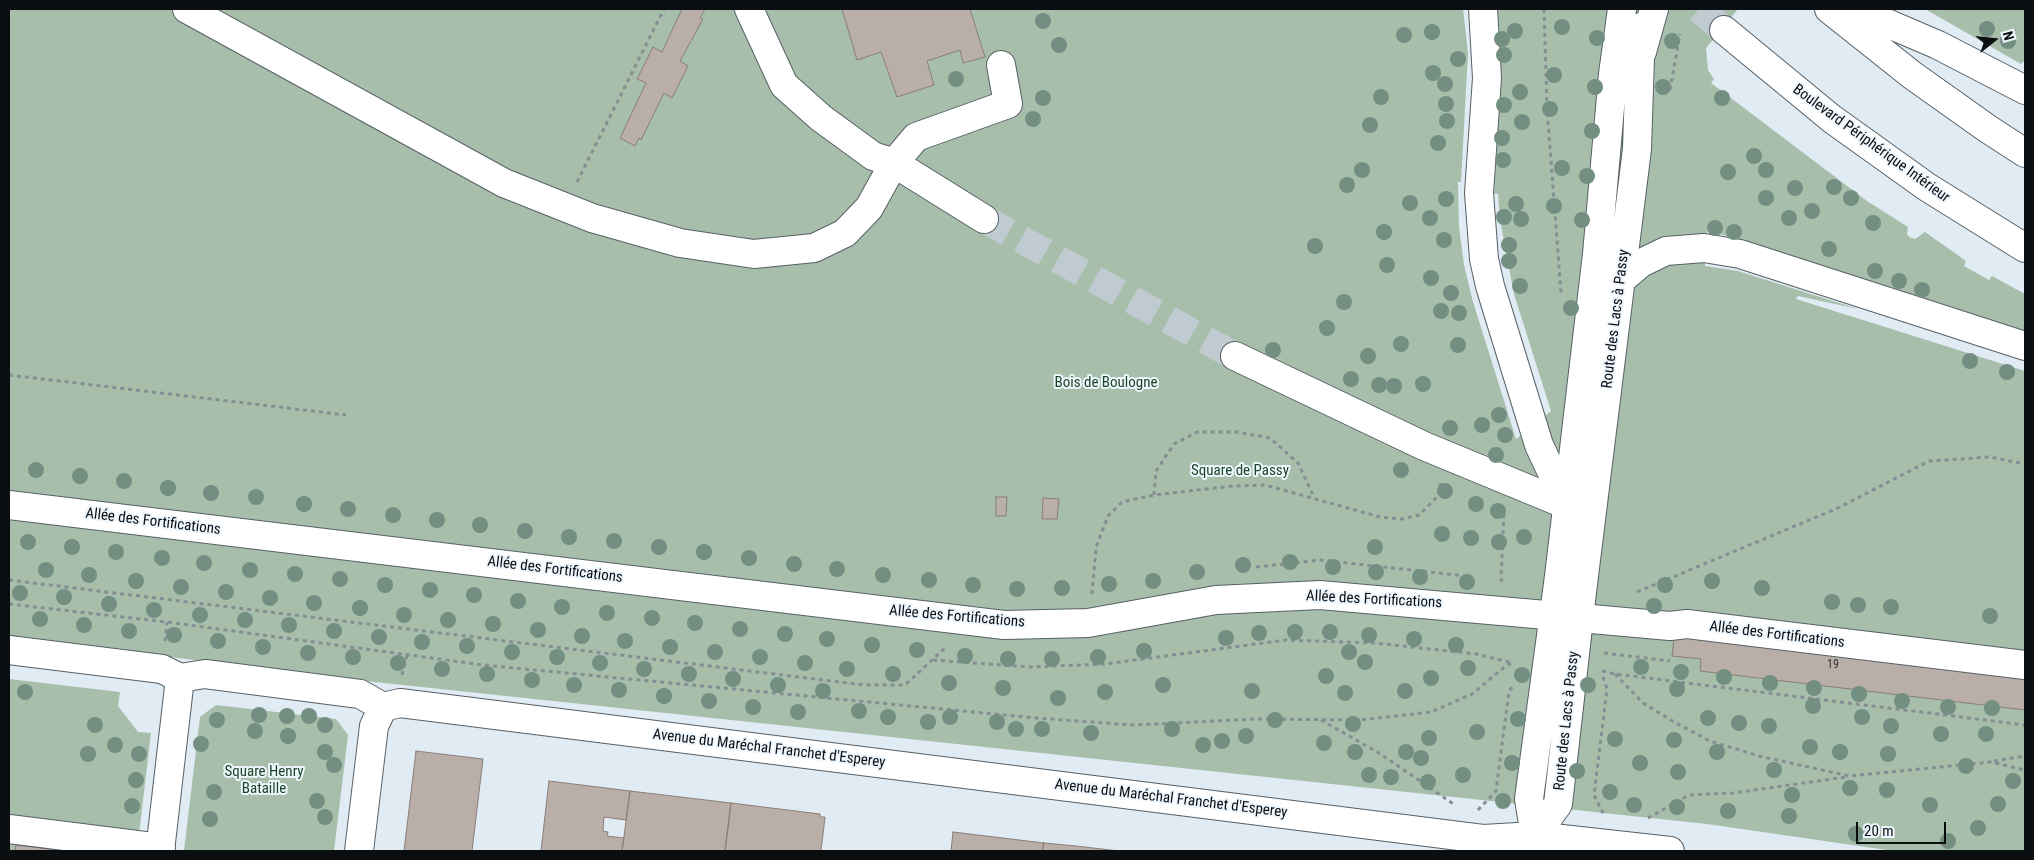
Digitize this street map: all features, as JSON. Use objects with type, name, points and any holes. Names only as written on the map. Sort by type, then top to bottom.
[{"type":"main road","points":[[187,9],[504,183],[592,218],[680,244],[754,254],[814,248],[845,233],[869,208],[894,163],[916,137],[1008,104],[1001,65]]},
{"type":"main road","points":[[749,9],[784,85],[821,118],[873,156],[894,163],[984,219]]},
{"type":"main road","points":[[1483,9],[1487,78],[1479,193],[1484,259],[1490,286],[1540,445],[1567,505]]},
{"type":"main road","name":"Route des Lacs à Passy","points":[[1567,615],[1567,505],[1597,254],[1613,74],[1622,9]]},
{"type":"main road","name":"Route des Lacs à Passy","points":[[1534,844],[1529,799],[1567,615],[1622,279],[1637,149],[1642,52],[1640,9]]},
{"type":"main road","points":[[1642,52],[1654,9]]},
{"type":"main road","points":[[1829,9],[1912,75],[1988,129],[2025,152]]},
{"type":"main road","points":[[1854,9],[1938,45],[2025,90]]},
{"type":"main road","name":"Boulevard Périphérique Intérieur","points":[[1724,30],[1856,136],[1927,187],[2025,248]]},
{"type":"main road","points":[[1622,279],[1641,263],[1666,251],[1704,248],[1740,254],[2025,346]]},
{"type":"main road","points":[[1235,356],[1424,446],[1567,505]]},
{"type":"main road","name":"Allée des Fortifications","points":[[9,504],[1004,625],[1088,623],[1216,600],[1320,595],[1567,615],[1670,626],[1687,624],[2025,665]]},
{"type":"main road","points":[[9,650],[162,669],[180,678],[205,674],[360,694],[383,707],[374,726],[359,851]]},
{"type":"main road","points":[[9,829],[161,850],[180,678]]},
{"type":"main road","name":"Avenue du Maréchal Franchet d'Esperey","points":[[383,707],[400,703],[1468,828],[1483,839],[1534,844],[1670,851]]},
{"type":"path","points":[[565,207],[664,9]]},
{"type":"path","points":[[1544,9],[1546,108],[1562,297]]},
{"type":"path","points":[[9,375],[346,415]]},
{"type":"path","points":[[1154,495],[1156,471],[1174,444],[1197,432],[1237,432],[1270,438],[1298,462],[1314,497]]},
{"type":"path","points":[[1631,594],[1838,508],[1929,460],[1990,456],[2025,464]]},
{"type":"path","points":[[1092,596],[1091,585],[1096,547],[1108,516],[1122,502],[1154,495],[1233,486],[1265,485],[1380,516],[1402,519],[1419,515],[1437,497],[1450,457]]},
{"type":"path","points":[[1505,479],[1501,580],[1510,582]]},
{"type":"path","name":"Allée des Fortifications","points":[[9,580],[864,685],[905,685],[951,644]]},
{"type":"path","points":[[9,604],[167,622],[492,666],[1133,725],[1256,719],[1360,720],[1431,712],[1472,694],[1507,665],[1513,663],[1476,654],[1375,643],[1286,640],[1106,664],[1030,667],[932,660]]},
{"type":"path","points":[[164,644],[167,622]]},
{"type":"path","points":[[1602,653],[1670,661]]},
{"type":"path","points":[[401,678],[407,655]]},
{"type":"path","name":"Route des Lacs à Passy","points":[[1602,665],[1607,689],[1594,795],[1605,817]]},
{"type":"path","points":[[1609,671],[1615,674],[1643,703],[1710,741],[1759,756],[1849,776]]},
{"type":"path","points":[[1615,674],[2025,725]]},
{"type":"path","points":[[1321,720],[1379,753],[1414,779],[1454,804],[1468,828],[1496,791],[1508,691],[1518,680]]},
{"type":"path","points":[[1646,820],[1689,795],[1733,793],[1849,776],[1991,762],[2025,756]]},
{"type":"path","points":[[1991,762],[2025,770]]},
{"type":"path","points":[[1598,816],[1611,818]]},
{"type":"green space","name":"Bois de Boulogne","points":[[9,9],[1463,9],[1468,53],[1461,182],[1458,182],[1459,227],[1464,265],[1473,302],[1516,439],[1551,411],[1514,294],[1500,220],[1498,194],[1494,194],[1501,53],[1497,9],[1738,9],[1706,48],[1708,70],[1714,79],[1711,83],[1867,201],[1908,227],[1907,234],[1909,237],[1915,239],[1925,232],[1966,261],[1964,266],[1989,280],[1992,276],[2025,294],[2025,334],[1967,315],[1968,312],[1707,230],[1705,266],[1738,271],[1858,309],[1798,296],[1796,299],[2025,371],[2025,851],[1894,851],[1707,824],[356,680],[9,637]]},
{"type":"green space","points":[[1925,9],[2025,9],[2025,60],[2021,64]]},
{"type":"green space","points":[[9,679],[120,692],[118,706],[138,732],[151,733],[137,851],[9,851]]},
{"type":"green space","name":"Square Henry Bataille","points":[[216,705],[336,719],[348,735],[334,851],[184,851],[200,717]]},
{"type":"building","points":[[682,9],[705,9],[700,18],[703,19],[680,61],[688,66],[672,98],[664,93],[641,140],[639,138],[635,146],[620,138],[646,83],[637,79],[653,47],[662,52]]},
{"type":"building","points":[[842,9],[970,9],[985,57],[963,63],[960,50],[927,61],[934,85],[897,97],[881,52],[857,60]]},
{"type":"building","points":[[996,497],[1007,497],[1006,516],[996,516]]},
{"type":"building","points":[[1043,498],[1059,499],[1057,519],[1042,519]]},
{"type":"building","points":[[1675,630],[2025,672],[2025,710],[1700,671],[1701,659],[1672,656]]},
{"type":"building","points":[[416,751],[483,759],[472,851],[404,851]]},
{"type":"building","points":[[549,781],[630,791],[626,820],[604,817],[603,831],[608,832],[607,836],[624,838],[622,851],[541,851]]},
{"type":"building","points":[[630,791],[731,803],[725,851],[622,851]]},
{"type":"building","points":[[731,803],[820,814],[820,817],[825,817],[821,851],[725,851]]},
{"type":"building","points":[[953,832],[1044,843],[1042,851],[951,851]]},
{"type":"building","points":[[1044,843],[1076,846],[1119,851],[1042,851]]},
{"type":"building","points":[[16,845],[65,851],[15,851]]},
{"type":"tunnel","points":[[1699,9],[1724,30]]},
{"type":"tunnel","points":[[984,219],[1235,356]]},
{"type":"park label","name":"Square de Passy","points":[[1240,471]]}]
